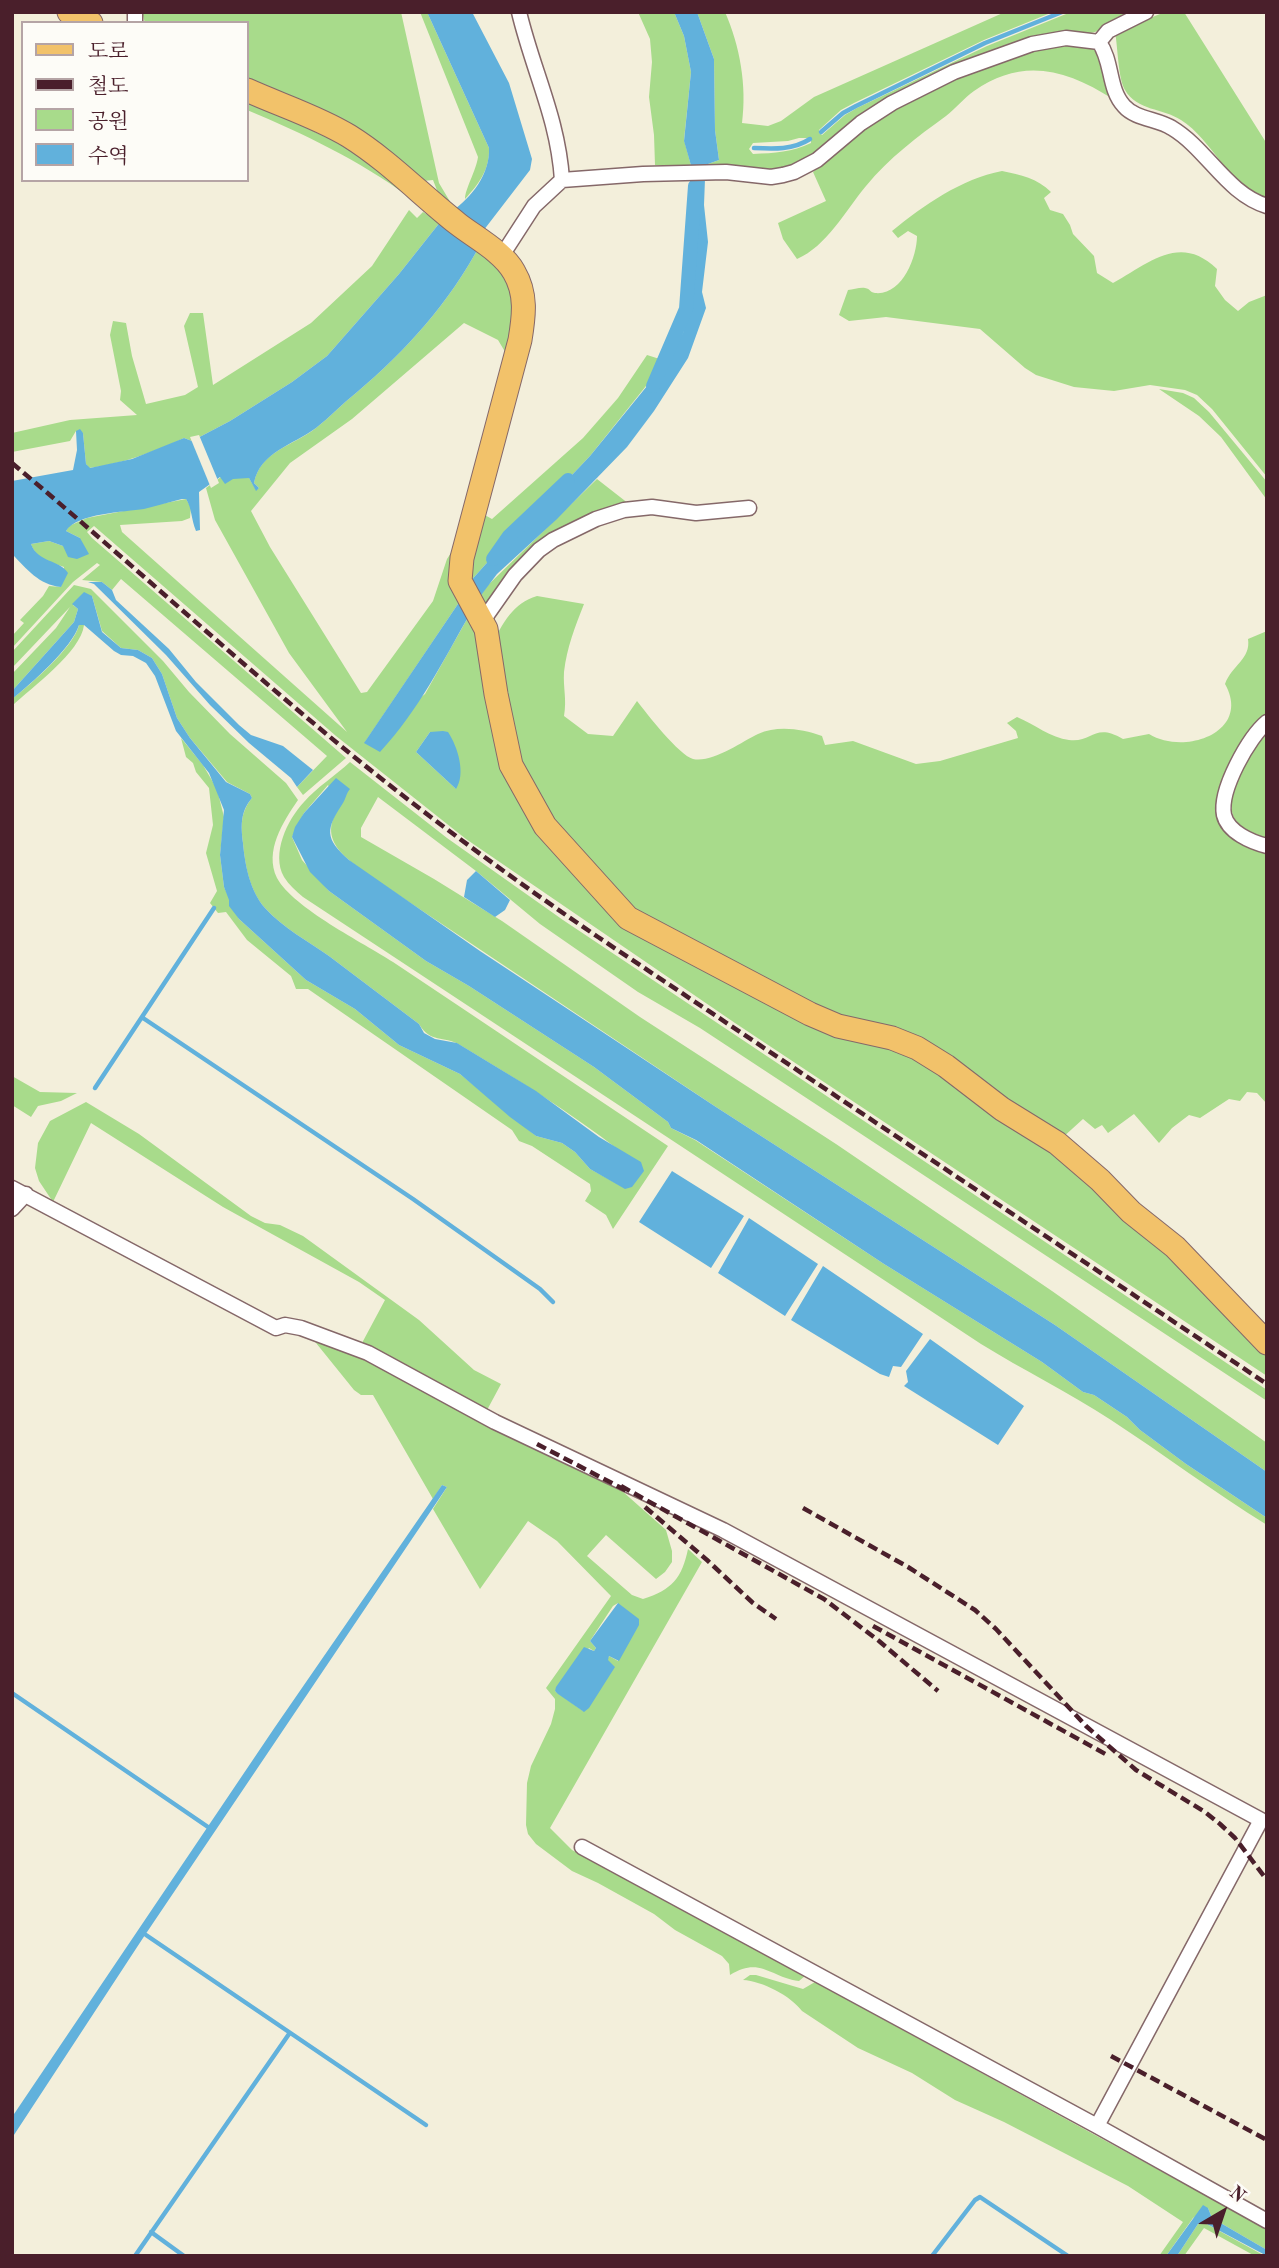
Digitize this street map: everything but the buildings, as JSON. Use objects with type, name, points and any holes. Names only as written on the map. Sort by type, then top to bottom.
[{"type":"main road","points":[[69,12],[87,21]]},
{"type":"main road","points":[[248,90],[347,135],[374,153],[493,251],[514,271],[522,289],[524,320],[462,558],[460,581],[474,605],[489,644],[511,765],[545,826],[628,918],[810,1014],[838,1026],[892,1038],[917,1048],[1065,1150],[1131,1212],[1175,1247],[1267,1343]]},
{"type":"street","points":[[519,12],[549,102],[558,139],[562,180]]},
{"type":"street","points":[[1099,42],[1108,31],[1146,12]]},
{"type":"street","points":[[493,251],[562,180],[643,174],[712,173],[771,177],[794,172],[817,160],[861,123],[892,103],[941,78],[1032,44],[1066,38],[1099,42],[1106,52],[1117,97],[1125,108],[1174,129],[1200,151],[1239,192],[1267,206]]},
{"type":"street","points":[[474,605],[515,575],[553,540],[596,519],[624,510],[652,507],[696,513],[749,508]]},
{"type":"street","points":[[1267,722],[1249,742],[1240,759],[1229,786],[1224,816],[1233,829],[1243,836],[1267,846]]},
{"type":"street","points":[[12,1209],[19,1191],[276,1328],[285,1325],[301,1328],[368,1353],[495,1422],[723,1530],[1261,1820],[1097,2126]]},
{"type":"street","points":[[582,1847],[1267,2221]]},
{"type":"green space","points":[[142,12],[401,12],[439,183],[455,210],[442,203],[433,180],[423,181],[248,85],[248,21],[144,21]]},
{"type":"green space","points":[[420,12],[427,12],[489,148],[488,163],[483,176],[465,199],[478,157]]},
{"type":"green space","points":[[638,12],[674,12],[684,36],[691,72],[684,140],[692,169],[655,165],[649,97],[652,62],[650,39]]},
{"type":"green space","points":[[697,12],[725,12],[735,38],[741,66],[744,95],[742,123],[768,126],[781,121],[814,97],[1005,12],[1053,12],[984,40],[854,103],[841,110],[819,130],[822,135],[857,108],[987,46],[1071,12],[1137,12],[1095,32],[988,55],[825,150],[782,172],[708,168],[708,164],[719,160],[715,130],[714,59]],"holes":[[[811,138],[811,143],[783,152],[753,154],[749,149],[753,143]]]},
{"type":"green space","points":[[1165,12],[1184,12],[1267,144],[1267,199],[1243,186],[1203,139],[1181,120],[1143,106],[1125,90],[1115,32]]},
{"type":"green space","points":[[1078,42],[1099,48],[1113,99],[1078,80],[1044,71],[1009,74],[992,80],[970,94],[894,157],[866,186],[826,237],[797,259],[783,239],[778,223],[826,201],[813,172],[882,116],[962,75],[1021,52]]},
{"type":"green space","points":[[248,100],[334,141],[367,161],[409,197],[371,171],[248,110]]},
{"type":"green space","points":[[1002,171],[1034,180],[1051,192],[1044,198],[1050,210],[1063,214],[1073,234],[1094,256],[1097,273],[1113,283],[1152,260],[1177,252],[1190,253],[1203,258],[1217,269],[1215,286],[1225,300],[1238,311],[1249,302],[1267,295],[1267,477],[1212,409],[1197,395],[1185,390],[1150,385],[1114,391],[1074,387],[1036,375],[980,329],[886,317],[849,321],[839,315],[848,290],[867,288],[875,293],[885,292],[900,282],[906,274],[914,254],[917,236],[908,231],[898,238],[892,231],[944,194],[972,180]]},
{"type":"green space","points":[[409,210],[417,218],[423,212],[433,218],[445,216],[399,274],[327,356],[292,382],[230,421],[192,441],[184,438],[138,457],[89,468],[86,464],[83,433],[76,431],[70,441],[12,452],[12,433],[70,420],[137,415],[120,400],[121,391],[110,335],[113,321],[126,323],[146,404],[185,395],[198,387],[184,326],[190,313],[203,313],[213,385],[311,323],[372,266]]},
{"type":"green space","points":[[480,245],[519,294],[510,360],[498,340],[464,323],[352,419],[290,463],[251,511],[270,547],[361,693],[367,692],[433,601],[447,559],[460,539],[462,598],[365,742],[425,694],[471,612],[495,723],[606,905],[900,1050],[1034,1134],[1174,1254],[1267,1351],[1267,1376],[735,1023],[466,839],[336,736],[94,526],[87,532],[92,538],[346,758],[303,795],[297,787],[327,756],[121,579],[112,590],[102,582],[82,580],[100,565],[97,563],[73,582],[12,648],[12,636],[24,623],[20,620],[49,586],[61,587],[64,567],[40,557],[31,544],[49,541],[63,546],[80,538],[66,531],[69,526],[87,518],[186,499],[191,507],[190,518],[182,521],[120,525],[122,532],[347,732],[289,653],[215,520],[206,488],[221,477],[249,478],[256,490],[259,488],[254,483],[263,463],[316,428],[392,360],[425,325]],"holes":[[[430,732],[456,789],[416,752]]]},
{"type":"green space","points":[[647,355],[666,361],[590,456],[552,496],[535,509],[468,584],[481,513],[492,519],[583,438],[618,398]]},
{"type":"green space","points":[[1159,389],[1183,393],[1194,398],[1209,412],[1267,482],[1267,500],[1221,437],[1199,416]]},
{"type":"green space","points":[[597,479],[629,504],[562,531],[483,614],[476,602],[487,586]]},
{"type":"green space","points":[[74,585],[91,589],[163,661],[230,734],[286,783],[298,800],[281,827],[274,847],[274,868],[285,889],[313,913],[393,962],[668,1146],[613,1229],[606,1215],[585,1201],[591,1191],[590,1184],[532,1146],[519,1141],[512,1130],[308,989],[296,989],[291,976],[247,940],[226,912],[218,913],[210,903],[217,891],[206,853],[213,825],[209,788],[186,757],[181,738],[203,765],[217,789],[224,817],[220,855],[224,887],[239,919],[306,980],[355,1009],[399,1045],[460,1074],[536,1136],[562,1143],[575,1152],[590,1169],[625,1188],[620,1151],[562,1109],[481,1057],[454,1042],[428,1034],[419,1024],[288,928],[265,908],[252,886],[244,852],[242,820],[252,798],[250,794],[227,782],[190,738],[177,718],[162,674],[152,658],[138,650],[121,648],[102,631],[92,596],[73,605],[78,609],[74,622],[12,691],[12,674],[56,628],[70,607],[12,668],[12,652]]},
{"type":"green space","points":[[537,596],[584,604],[565,663],[564,716],[588,734],[613,736],[637,701],[680,750],[693,759],[718,755],[758,734],[782,729],[822,736],[825,745],[853,741],[916,764],[940,761],[1018,738],[1016,731],[1007,723],[1017,717],[1049,734],[1069,740],[1106,732],[1123,739],[1149,734],[1164,740],[1196,741],[1222,727],[1230,715],[1231,701],[1225,684],[1228,677],[1247,652],[1248,639],[1267,631],[1267,720],[1258,727],[1223,816],[1267,847],[1267,1104],[1257,1093],[1247,1092],[1240,1101],[1229,1099],[1200,1118],[1189,1115],[1159,1143],[1134,1114],[1108,1133],[1102,1125],[1095,1129],[1083,1119],[1061,1139],[1028,1115],[639,920],[529,792],[492,644],[515,609]]},
{"type":"green space","points":[[79,625],[84,625],[81,635],[65,657],[12,706],[12,699],[60,654]]},
{"type":"green space","points":[[1267,727],[1267,840],[1241,827],[1232,809],[1232,797],[1241,772]]},
{"type":"green space","points":[[350,762],[447,838],[563,920],[1267,1390],[1267,1401],[700,1028],[638,992],[540,924],[476,871],[378,797],[361,828],[361,837],[502,921],[640,1017],[836,1144],[1052,1291],[1267,1443],[1267,1472],[1055,1325],[716,1107],[379,882],[349,860],[334,842],[331,832],[339,808],[328,785],[304,813],[292,837],[302,860],[329,891],[426,961],[594,1067],[668,1122],[671,1128],[695,1140],[884,1264],[1042,1362],[1083,1392],[1094,1395],[1127,1417],[1186,1464],[1267,1518],[1267,1525],[1111,1420],[981,1344],[303,897],[288,883],[280,868],[283,838],[292,818],[304,802]]},
{"type":"green space","points":[[12,1076],[40,1092],[77,1093],[61,1101],[38,1106],[31,1117],[12,1105]]},
{"type":"green space","points":[[86,1102],[139,1134],[251,1216],[303,1236],[419,1320],[474,1370],[501,1384],[486,1412],[362,1343],[385,1300],[359,1282],[223,1207],[91,1123],[53,1202],[39,1181],[35,1168],[38,1143],[50,1121]]},
{"type":"green space","points":[[312,1338],[366,1359],[621,1490],[666,1530],[672,1551],[672,1562],[656,1579],[606,1535],[587,1556],[632,1595],[643,1599],[668,1587],[683,1568],[688,1549],[702,1562],[550,1828],[572,1850],[805,1976],[799,1981],[757,1967],[749,1967],[730,1975],[729,1964],[722,1956],[675,1930],[654,1914],[572,1871],[536,1844],[528,1834],[527,1783],[531,1766],[551,1724],[555,1709],[555,1699],[546,1688],[611,1596],[557,1541],[528,1521],[480,1589],[433,1509],[447,1487],[442,1485],[433,1499],[373,1395],[361,1395]],"holes":[[[618,1603],[618,1661],[609,1656],[583,1711],[555,1691],[589,1648],[594,1651],[596,1648],[590,1641],[613,1606]]]},
{"type":"green space","points":[[750,1975],[803,1989],[815,1982],[1267,2229],[1267,2250],[1212,2218],[1208,2208],[1193,2218],[1166,2256],[1159,2256],[1183,2222],[1128,2186],[1004,2122],[955,2100],[912,2073],[858,2048],[802,2011],[784,1995],[759,1983],[743,1980]]},
{"type":"green space","points":[[1203,2222],[1265,2256],[1255,2256],[1204,2228],[1184,2256],[1177,2256],[1198,2224]]},
{"type":"water","points":[[427,12],[472,12],[509,83],[532,159],[530,170],[480,235],[451,212],[466,199],[483,176],[489,148]]},
{"type":"water","points":[[674,12],[697,12],[714,59],[715,130],[719,160],[708,164],[708,168],[692,169],[684,141],[691,72],[684,36]]},
{"type":"water","points":[[693,179],[705,179],[704,205],[708,242],[702,292],[706,308],[688,358],[627,447],[557,519],[497,574],[476,602],[468,584],[535,509],[552,496],[590,456],[656,375],[683,333],[692,289],[689,265],[694,218]]},
{"type":"water","points":[[445,216],[480,245],[455,287],[409,343],[374,377],[316,428],[270,456],[257,472],[254,483],[259,488],[256,491],[249,478],[233,479],[225,484],[220,477],[199,492],[200,530],[196,531],[188,502],[182,499],[144,509],[80,520],[66,531],[80,538],[89,554],[77,559],[68,557],[63,546],[49,541],[31,544],[38,555],[59,565],[68,573],[61,587],[40,580],[12,554],[12,481],[73,470],[77,450],[76,431],[80,429],[83,433],[86,464],[90,468],[132,459],[184,438],[192,441],[230,421],[292,382],[327,356],[399,274]]},
{"type":"water","points":[[88,582],[102,582],[112,590],[116,600],[169,649],[196,682],[239,725],[251,735],[283,746],[313,770],[297,787],[291,778],[249,743],[210,705],[166,655],[94,584]]},
{"type":"water","points":[[84,592],[92,596],[102,632],[121,648],[138,650],[152,658],[162,674],[177,718],[190,738],[226,782],[250,794],[252,798],[242,819],[244,851],[252,886],[265,908],[288,928],[419,1024],[424,1033],[435,1039],[457,1043],[536,1091],[599,1137],[641,1162],[644,1171],[632,1187],[625,1189],[590,1169],[575,1152],[562,1143],[536,1136],[460,1074],[399,1045],[355,1009],[306,980],[239,919],[229,906],[224,887],[220,855],[224,810],[209,773],[176,731],[155,676],[146,663],[133,656],[121,655],[84,625],[79,625],[60,655],[12,699],[12,691],[74,622],[78,609],[72,604]]},
{"type":"water","points":[[462,598],[471,612],[419,702],[380,752],[364,743]]},
{"type":"water","points":[[430,732],[448,732],[452,738],[460,760],[460,776],[456,789],[416,752]]},
{"type":"water","points":[[336,778],[350,789],[333,820],[330,833],[335,845],[349,860],[480,951],[716,1107],[1055,1325],[1267,1472],[1267,1518],[1186,1464],[1127,1417],[1094,1395],[1083,1392],[1042,1362],[884,1264],[696,1140],[671,1128],[668,1122],[594,1067],[426,961],[329,891],[310,872],[292,837],[304,813]]},
{"type":"water","points":[[476,871],[510,900],[505,910],[495,917],[464,897],[467,880]]},
{"type":"water","points":[[672,1171],[744,1216],[711,1268],[639,1222]]},
{"type":"water","points":[[749,1218],[818,1264],[785,1316],[718,1273]]},
{"type":"water","points":[[823,1266],[923,1334],[901,1367],[893,1366],[889,1377],[791,1320]]},
{"type":"water","points":[[930,1339],[1024,1406],[998,1445],[904,1386],[908,1382],[906,1371]]},
{"type":"water","points":[[442,1485],[447,1487],[143,1938],[12,2138],[12,2117]]},
{"type":"water","points":[[618,1603],[639,1619],[639,1625],[619,1661],[609,1656],[608,1660],[615,1667],[584,1712],[558,1694],[556,1687],[584,1647],[594,1651],[596,1648],[590,1641]]},
{"type":"water","points":[[1203,2205],[1208,2208],[1212,2218],[1267,2250],[1267,2256],[1203,2222],[1198,2224],[1177,2256],[1166,2256]]},
{"type":"pier","points":[[199,435],[219,483],[211,488],[190,437]]},
{"type":"waterway","points":[[821,132],[843,113],[856,106],[985,43],[1062,12]]},
{"type":"waterway","points":[[754,148],[790,147],[810,139]]},
{"type":"waterway","points":[[653,386],[686,309],[695,186]]},
{"type":"waterway","points":[[493,559],[509,536],[568,480]]},
{"type":"waterway","points":[[95,1088],[214,908]]},
{"type":"waterway","points":[[143,1018],[413,1199],[540,1289],[553,1302]]},
{"type":"waterway","points":[[12,1693],[208,1827]]},
{"type":"waterway","points":[[146,1935],[426,2125]]},
{"type":"waterway","points":[[135,2256],[289,2034]]},
{"type":"waterway","points":[[932,2256],[980,2197],[1068,2256]]},
{"type":"waterway","points":[[151,2232],[184,2256]]},
{"type":"railway","points":[[12,463],[318,727],[479,853],[598,937],[1267,1384]]},
{"type":"railway","points":[[537,1444],[627,1491]]},
{"type":"railway","points":[[621,1486],[824,1599],[938,1691]]},
{"type":"railway","points":[[645,1507],[753,1603],[776,1619]]},
{"type":"railway","points":[[803,1508],[908,1567],[975,1610],[1086,1726],[1136,1770],[1220,1824],[1235,1838],[1267,1880]]},
{"type":"railway","points":[[873,1626],[1109,1756]]},
{"type":"railway","points":[[1111,2056],[1267,2140]]}]
